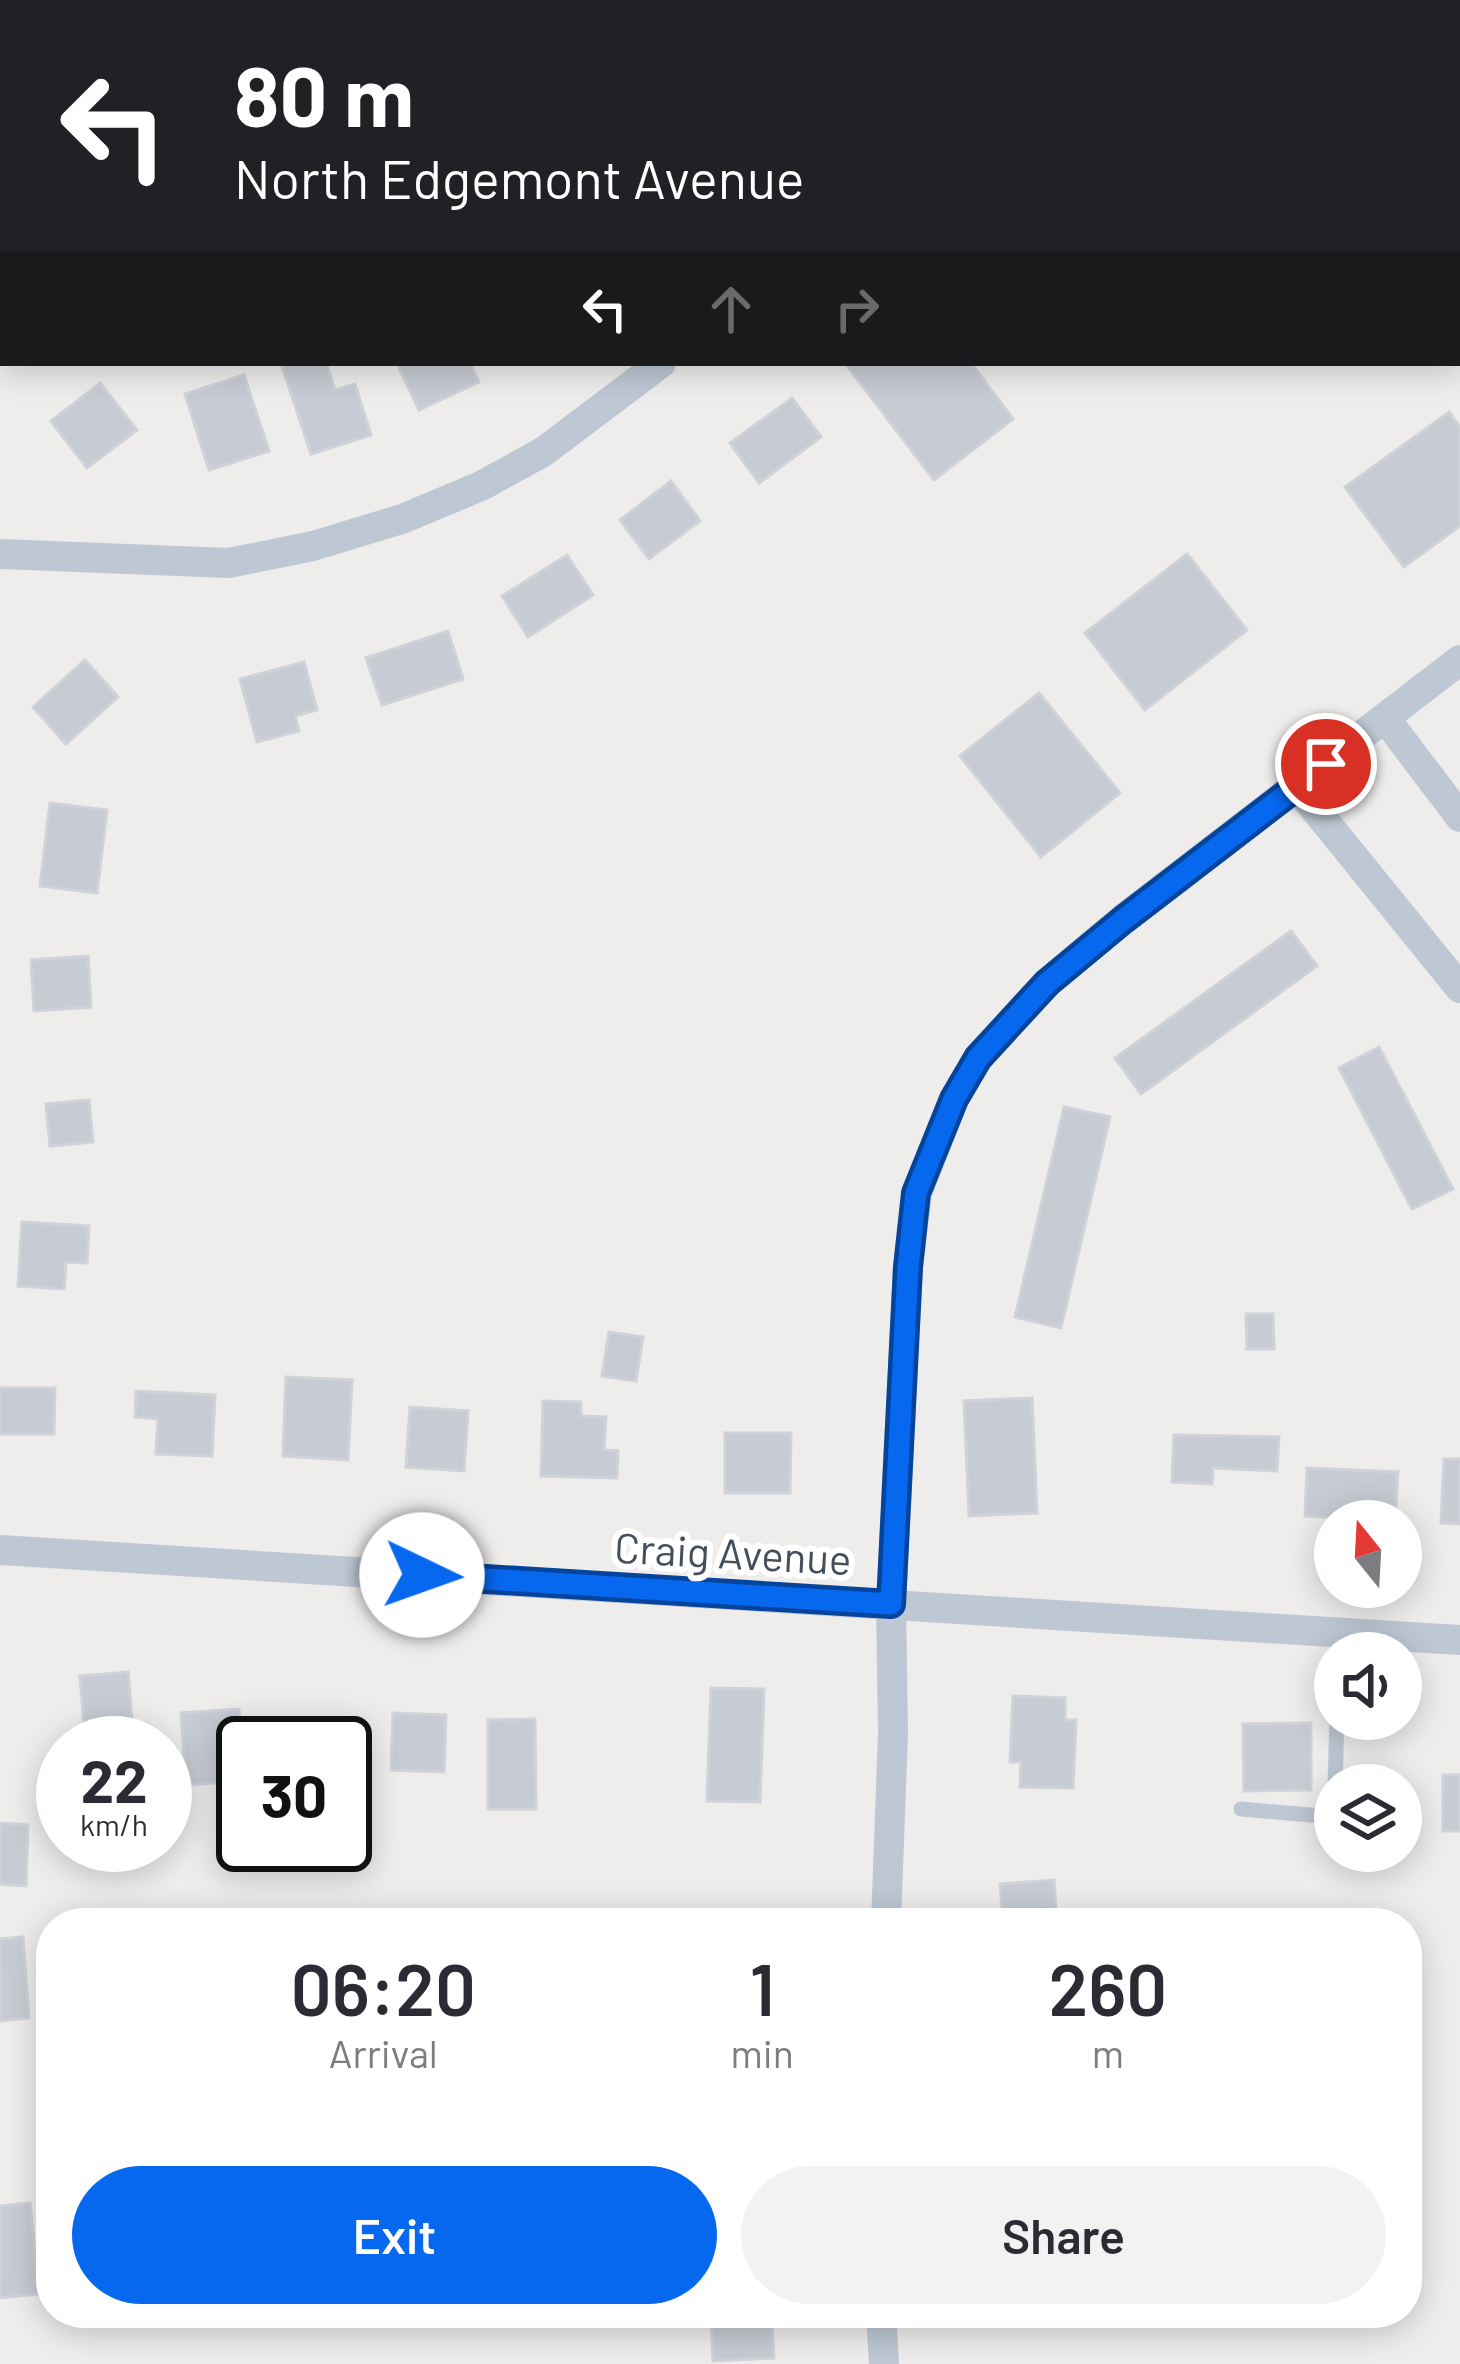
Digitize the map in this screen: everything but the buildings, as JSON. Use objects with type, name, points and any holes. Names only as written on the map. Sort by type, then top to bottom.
[{"type":"street","points":[[0,554],[229,563],[314,546],[402,519],[481,486],[543,452],[657,366]]},
{"type":"street","points":[[887,1908],[893,1733],[891,1604],[908,1267],[916,1193],[954,1099],[978,1058],[1047,983],[1460,660]]},
{"type":"street","points":[[1385,718],[1460,817]]},
{"type":"street","points":[[1297,788],[1460,988]]},
{"type":"street","name":"Craig Avenue","points":[[0,1550],[891,1604],[1314,1641]]},
{"type":"street","name":"Craig Avenue","points":[[1422,1641],[1460,1640]]},
{"type":"street","points":[[882,2328],[884,2364]]},
{"type":"lane","points":[[1241,1809],[1314,1815]]},
{"type":"route","points":[[422,1575],[891,1604],[916,1193],[954,1099],[978,1058],[1047,983],[1326,764]]}]
